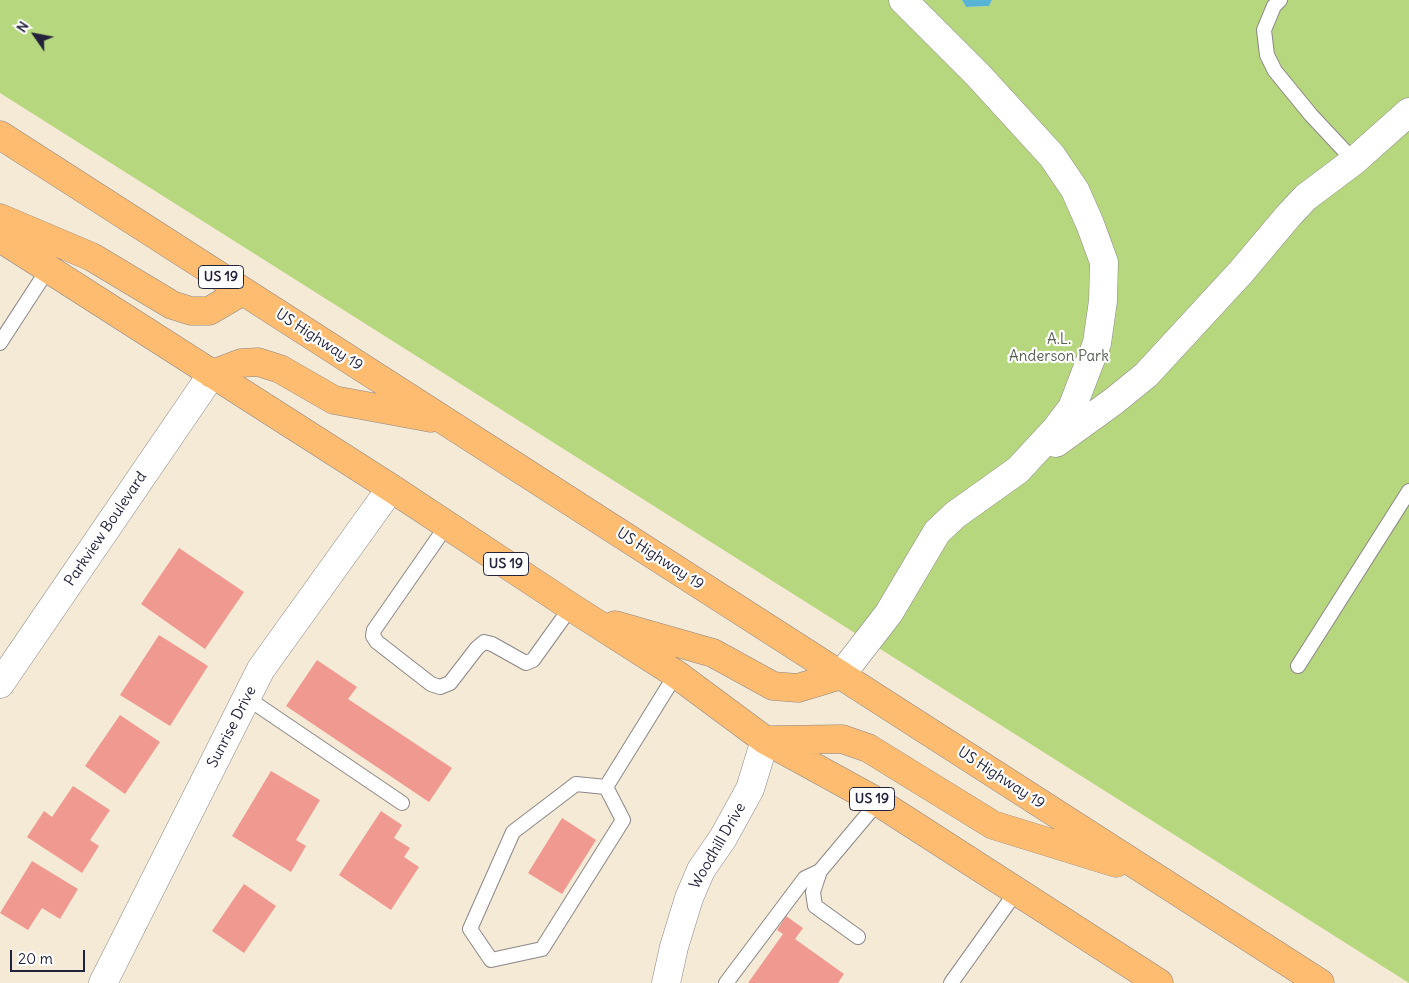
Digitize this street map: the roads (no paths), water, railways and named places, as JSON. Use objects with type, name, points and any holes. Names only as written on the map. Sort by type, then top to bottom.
[{"type":"highway","name":"US Highway 19","points":[[0,135],[1320,983]]},
{"type":"highway","points":[[0,218],[92,257],[172,305],[191,311],[209,311],[243,291]]},
{"type":"highway","name":"US 19","points":[[0,238],[391,488],[676,674],[765,740],[878,802],[1159,983]]},
{"type":"highway","points":[[212,374],[241,364],[258,362],[280,369],[334,400],[443,420]]},
{"type":"highway","points":[[578,611],[713,653],[773,686],[798,688],[841,675]]},
{"type":"highway","points":[[765,740],[842,739],[868,748],[993,826],[1149,873]]},
{"type":"street","points":[[903,0],[978,74],[1052,156],[1075,190],[1104,262],[1104,301],[1096,343],[1072,408],[1055,430],[1018,470]]},
{"type":"street","points":[[841,675],[889,613],[937,532],[955,515],[1114,401],[1146,375],[1241,272],[1306,197],[1354,161],[1409,112]]},
{"type":"street","name":"Parkview Boulevard","points":[[0,684],[212,374]]},
{"type":"street","name":"Sunrise Drive","points":[[103,983],[261,669],[391,488]]},
{"type":"street","name":"Woodhill Drive","points":[[666,983],[674,947],[689,898],[701,870],[723,838],[750,788],[765,740]]},
{"type":"lane","points":[[1280,0],[1274,6],[1264,30],[1267,54],[1275,71],[1311,115],[1354,161]]},
{"type":"lane","points":[[0,343],[48,269]]},
{"type":"lane","points":[[1298,666],[1409,491]]},
{"type":"lane","points":[[447,525],[374,630],[377,642],[431,684],[440,687],[450,683],[477,648],[484,642],[492,644],[526,662],[533,660],[578,611]]},
{"type":"lane","points":[[606,787],[676,674]]},
{"type":"lane","points":[[247,698],[402,802]]},
{"type":"lane","points":[[576,784],[606,787],[623,820],[542,949],[491,960],[470,929],[513,832],[576,784]]},
{"type":"lane","points":[[858,937],[815,906],[812,892],[820,871],[878,802]]},
{"type":"lane","points":[[726,983],[805,878],[820,871]]},
{"type":"lane","points":[[951,983],[1016,892]]},
{"type":"water","points":[[962,0],[992,0],[989,6],[966,7]]},
{"type":"park label","name":"A.L. Anderson Park","points":[[1059,348]]}]
